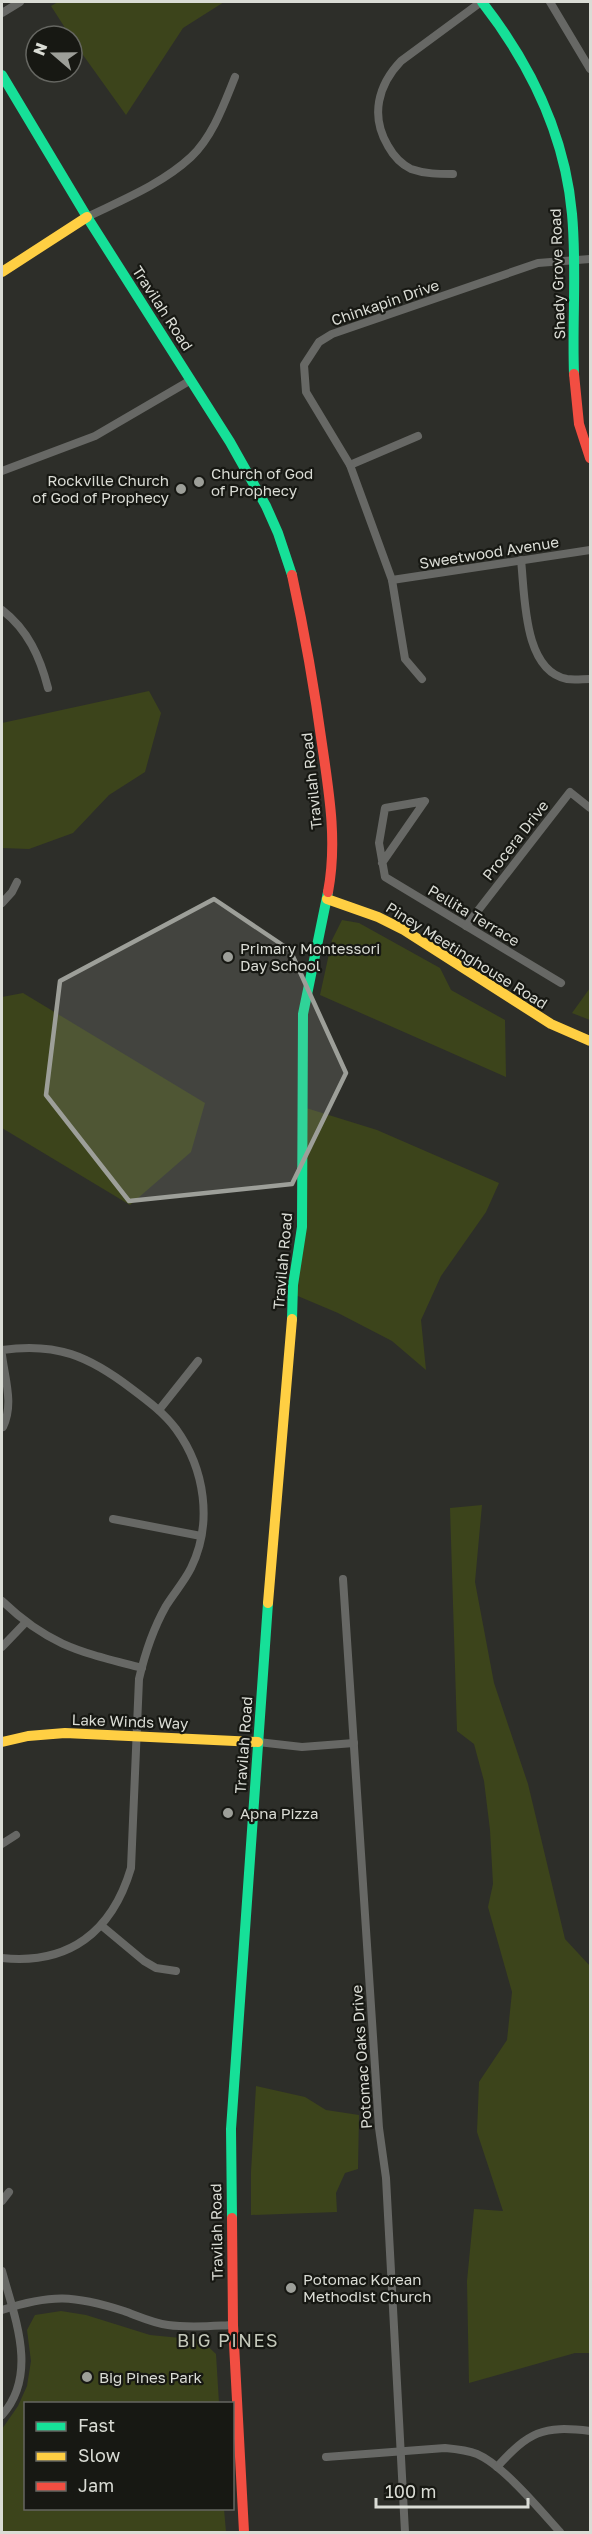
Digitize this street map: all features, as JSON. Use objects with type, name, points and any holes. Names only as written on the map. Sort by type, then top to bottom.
[{"type":"main road","name":"Shady Grove Road","points":[[482,2],[507,33],[522,58],[541,96],[557,140],[572,212],[576,396],[580,427],[591,458]]},
{"type":"main road","name":"Travilah Road","points":[[2,75],[87,217],[191,380],[266,506],[278,533],[292,576],[315,691],[332,814],[332,871],[303,1014],[302,1227],[293,1285],[292,1323],[275,1498],[231,2128],[233,2325],[244,2532]]},
{"type":"main road","points":[[2,272],[87,217]]},
{"type":"main road","name":"Piney Meetinghouse Road","points":[[327,899],[378,917],[404,930],[551,1024],[591,1041]]},
{"type":"main road","name":"Lake Winds Way","points":[[2,1742],[28,1736],[65,1733],[258,1742]]},
{"type":"street","points":[[2,13],[20,2]]},
{"type":"street","points":[[453,174],[421,172],[399,161],[390,150],[382,133],[377,114],[378,98],[392,71],[401,61],[482,2]]},
{"type":"street","points":[[550,2],[591,69]]},
{"type":"street","points":[[87,217],[164,178],[192,156],[220,114],[235,77]]},
{"type":"street","name":"Chinkapin Drive","points":[[422,679],[405,659],[392,580],[350,465],[306,392],[304,365],[319,342],[332,334],[538,263],[591,259]]},
{"type":"street","points":[[2,471],[95,436],[191,380]]},
{"type":"street","points":[[350,465],[418,436]]},
{"type":"street","name":"Sweetwood Avenue","points":[[392,580],[591,550]]},
{"type":"street","points":[[521,560],[531,641],[535,654],[554,674],[566,679],[591,679]]},
{"type":"street","points":[[3,614],[23,631],[36,650],[48,688]]},
{"type":"street","name":"Procera Drive","points":[[466,926],[570,792],[591,808]]},
{"type":"street","points":[[425,801],[413,819],[382,863],[379,843],[385,808],[425,801]]},
{"type":"street","name":"Pellita Terrace","points":[[382,863],[385,878],[561,983]]},
{"type":"street","points":[[2,903],[17,882]]},
{"type":"street","points":[[2,1350],[25,1346],[45,1347],[78,1355],[112,1374],[159,1410],[176,1429],[195,1463],[202,1494],[203,1517],[201,1536],[192,1566],[154,1628],[142,1668],[130,1868],[124,1892],[102,1926],[72,1949],[32,1960],[2,1958]]},
{"type":"street","points":[[2,1355],[9,1403],[8,1417],[3,1427]]},
{"type":"street","points":[[159,1410],[198,1361]]},
{"type":"street","points":[[113,1519],[201,1536]]},
{"type":"street","name":"Potomac Oaks Drive","points":[[344,1579],[379,2128],[386,2178],[405,2532]]},
{"type":"street","points":[[2,1601],[25,1623],[71,1649],[142,1668]]},
{"type":"street","points":[[2,1647],[25,1623]]},
{"type":"street","points":[[258,1742],[302,1747],[354,1743]]},
{"type":"street","points":[[2,1844],[16,1834]]},
{"type":"street","points":[[102,1926],[144,1961],[156,1968],[176,1971]]},
{"type":"street","points":[[2,2201],[9,2192]]},
{"type":"street","points":[[2,2271],[22,2346],[21,2375],[9,2407],[2,2415]]},
{"type":"street","points":[[2,2310],[48,2298],[75,2298],[92,2301],[166,2325],[198,2327],[233,2325]]},
{"type":"street","points":[[497,2467],[522,2440],[537,2432],[555,2429],[591,2431]]},
{"type":"street","points":[[326,2457],[444,2448],[479,2455],[497,2467],[560,2532]]},
{"type":"highlighted area","points":[[214,899],[290,950],[346,1073],[292,1184],[129,1201],[46,1095],[60,981]]},
{"type":"green space","points":[[58,2],[224,2],[183,28],[126,115],[84,56],[84,24],[63,24],[51,6]]},
{"type":"green space","points":[[149,691],[161,713],[145,772],[109,795],[73,833],[29,849],[2,848],[2,723]]},
{"type":"green space","points":[[342,920],[359,923],[440,968],[451,990],[505,1020],[506,1077],[320,995],[332,940]]},
{"type":"green space","points":[[590,988],[590,1020],[572,1013]]},
{"type":"green space","points":[[23,993],[205,1103],[191,1152],[130,1205],[2,1128],[2,997]]},
{"type":"green space","points":[[303,1107],[377,1130],[499,1183],[486,1212],[441,1276],[421,1320],[426,1370],[392,1341],[338,1313],[293,1294],[302,1227]]},
{"type":"green space","points":[[482,1505],[475,1582],[494,1683],[528,1784],[565,1939],[590,1966],[590,2353],[575,2353],[469,2383],[467,2281],[474,2209],[503,2211],[477,2132],[479,2082],[507,2040],[512,1992],[488,1907],[493,1884],[484,1781],[474,1744],[457,1731],[450,1508]]},
{"type":"green space","points":[[256,2086],[305,2097],[326,2110],[359,2115],[358,2169],[345,2173],[336,2193],[337,2212],[251,2215]]},
{"type":"green space","points":[[61,2311],[86,2315],[150,2335],[201,2340],[216,2354],[219,2402],[24,2402],[24,2510],[224,2510],[226,2532],[2,2532],[2,2429],[18,2406],[27,2386],[31,2361],[27,2330],[35,2315]]},
{"type":"traffic: fast","points":[[482,2],[516,50],[530,76],[543,102],[562,156],[572,214],[574,374]]},
{"type":"traffic: fast","points":[[2,75],[87,217],[230,442],[266,506],[292,575]]},
{"type":"traffic: fast","points":[[292,1319],[293,1285],[302,1227],[303,1014],[328,892]]},
{"type":"traffic: fast","points":[[232,2218],[231,2129],[268,1603]]},
{"type":"traffic: slow","points":[[2,272],[87,217]]},
{"type":"traffic: slow","points":[[327,899],[378,917],[404,930],[551,1024],[590,1041]]},
{"type":"traffic: slow","points":[[268,1603],[292,1319]]},
{"type":"traffic: slow","points":[[2,1742],[28,1736],[65,1733],[258,1742]]},
{"type":"traffic: jam","points":[[574,374],[579,424],[590,458]]},
{"type":"traffic: jam","points":[[292,575],[313,685],[330,804],[332,857],[328,892]]},
{"type":"traffic: jam","points":[[232,2218],[233,2325],[244,2532]]},
{"type":"place","name":"Church of God of Prophecy","points":[[199,482]]},
{"type":"place","name":"Rockville Church of God of Prophecy","points":[[181,489]]},
{"type":"place","name":"Primary Montessori Day School","points":[[228,957]]},
{"type":"place","name":"Apna Pizza","points":[[228,1813]]},
{"type":"place","name":"Potomac Korean Methodist Church","points":[[291,2288]]},
{"type":"place","name":"Big Pines Park","points":[[87,2377]]},
{"type":"district","name":"BIG PINES","points":[[228,2340]]}]
